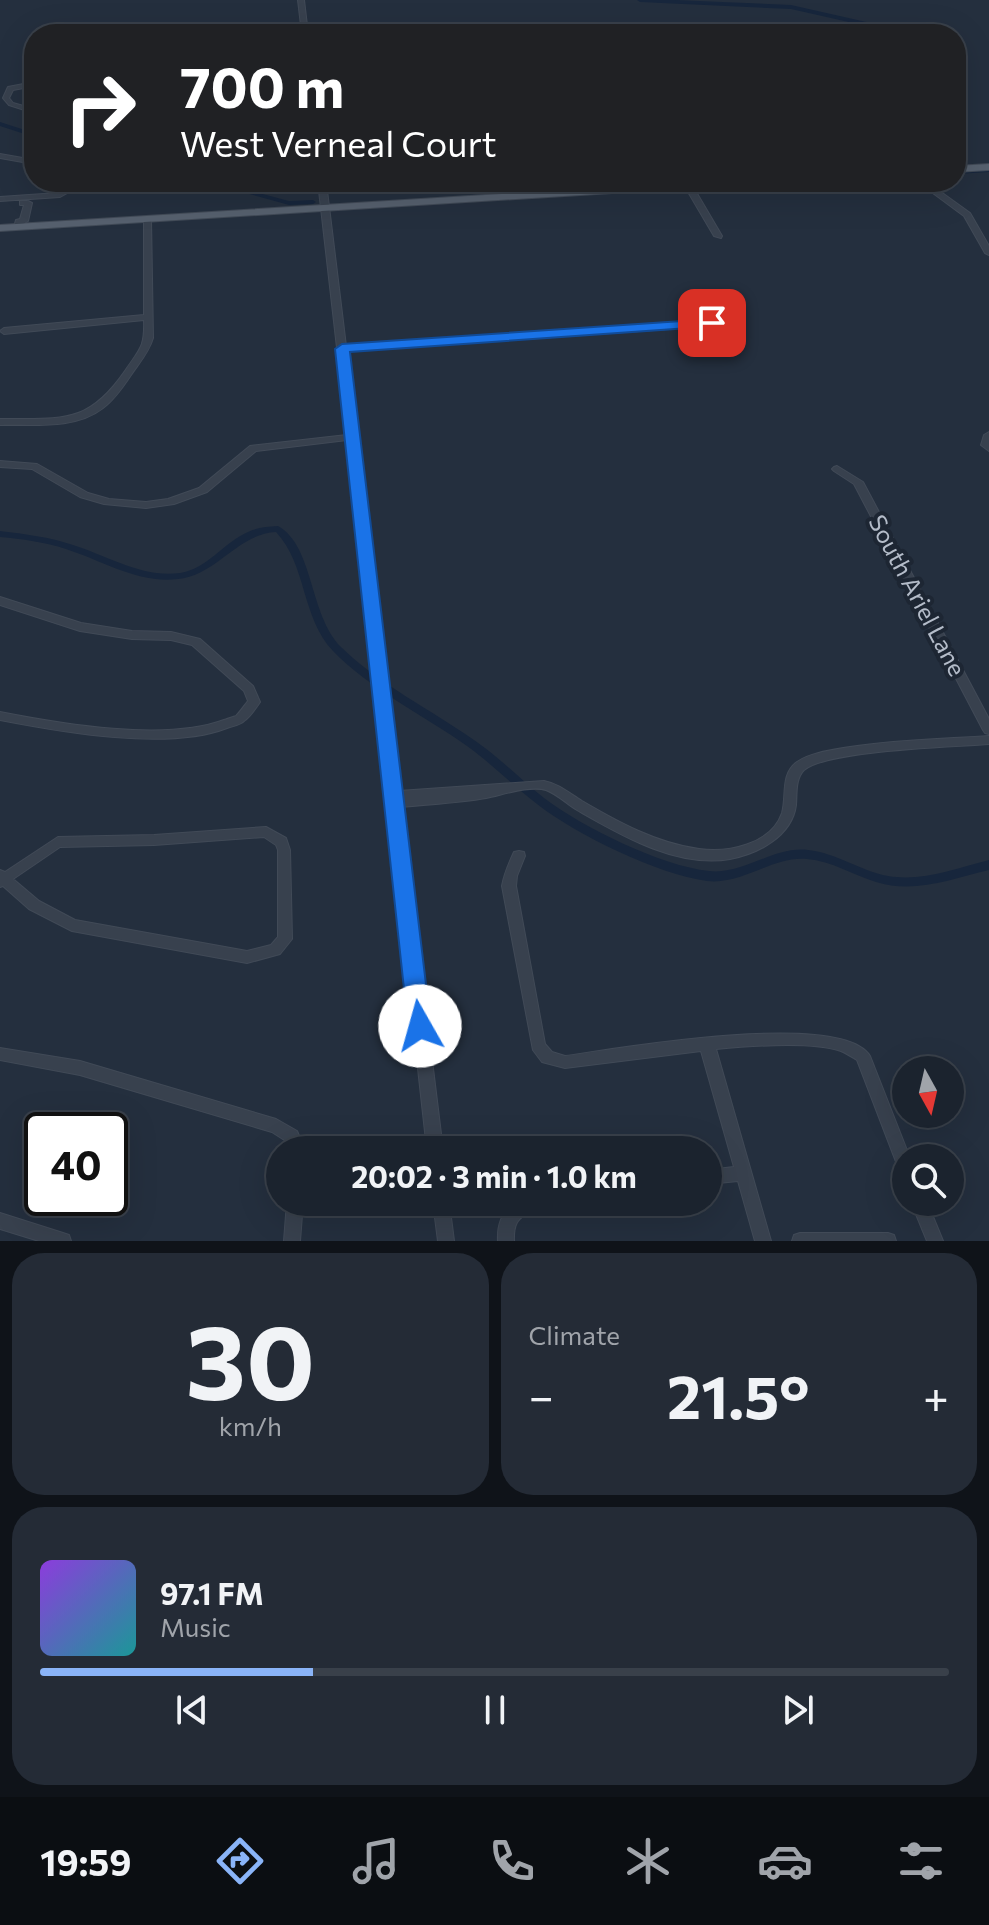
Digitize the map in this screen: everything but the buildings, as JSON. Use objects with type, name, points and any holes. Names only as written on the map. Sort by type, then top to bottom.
[{"type":"main road","points":[[966,168],[989,167]]},
{"type":"main road","points":[[0,228],[18,224],[147,219],[572,192]]},
{"type":"street","points":[[301,0],[304,24]]},
{"type":"street","points":[[24,85],[8,90],[7,102],[24,108]]},
{"type":"street","points":[[0,156],[24,160]]},
{"type":"street","points":[[0,199],[24,200],[65,192]]},
{"type":"street","points":[[323,192],[433,1136]]},
{"type":"street","points":[[692,192],[718,236]]},
{"type":"street","points":[[936,192],[967,215],[989,253]]},
{"type":"street","points":[[18,224],[15,221],[18,204],[24,200]]},
{"type":"street","points":[[0,422],[79,416],[100,407],[146,347],[149,317],[147,219]]},
{"type":"street","points":[[4,331],[149,317]]},
{"type":"street","points":[[342,349],[712,323]]},
{"type":"street","points":[[989,435],[986,445],[989,448]]},
{"type":"street","points":[[0,464],[34,466],[84,495],[108,502],[146,505],[170,502],[203,490],[253,448],[352,437]]},
{"type":"street","name":"South Ariel Lane","points":[[837,469],[858,482],[989,730]]},
{"type":"street","points":[[0,601],[80,627],[132,635],[171,636],[196,642],[249,689],[254,702],[246,717],[219,729],[141,734],[89,731],[0,716]]},
{"type":"street","points":[[392,800],[484,794],[546,785],[636,836],[675,849],[720,855],[740,853],[773,834],[787,818],[791,781],[795,771],[804,763],[853,752],[989,740]]},
{"type":"street","points":[[256,830],[274,835],[284,850],[285,939],[275,950],[247,957],[72,925],[34,905],[1,879],[58,842],[154,840],[256,830]]},
{"type":"street","points":[[519,856],[509,886],[538,1046],[547,1057],[565,1062],[707,1045],[810,1039],[856,1048],[863,1056],[897,1144]]},
{"type":"street","points":[[707,1045],[763,1241]]},
{"type":"street","points":[[0,1054],[80,1068],[276,1126],[287,1136]]},
{"type":"street","points":[[722,1175],[743,1173]]},
{"type":"street","points":[[292,1241],[294,1216]]},
{"type":"street","points":[[443,1216],[446,1241]]},
{"type":"street","points":[[506,1241],[508,1221],[512,1216]]},
{"type":"street","points":[[925,1216],[935,1241]]},
{"type":"street","points":[[0,1221],[63,1241]]},
{"type":"street","points":[[800,1241],[888,1241]]},
{"type":"waterway","points":[[640,0],[791,7],[866,24]]},
{"type":"waterway","points":[[0,124],[24,132]]},
{"type":"waterway","points":[[966,172],[989,171]]},
{"type":"waterway","points":[[247,192],[289,203],[313,202]]},
{"type":"waterway","points":[[0,534],[59,544],[137,572],[166,577],[195,572],[251,534],[278,529],[289,540],[296,554],[317,619],[325,634],[350,661],[382,686],[479,749],[531,794],[568,820],[650,859],[690,872],[720,876],[732,875],[789,855],[812,855],[877,878],[901,882],[952,875],[989,865]]},
{"type":"route","points":[[420,1026],[342,349],[712,323]]}]
